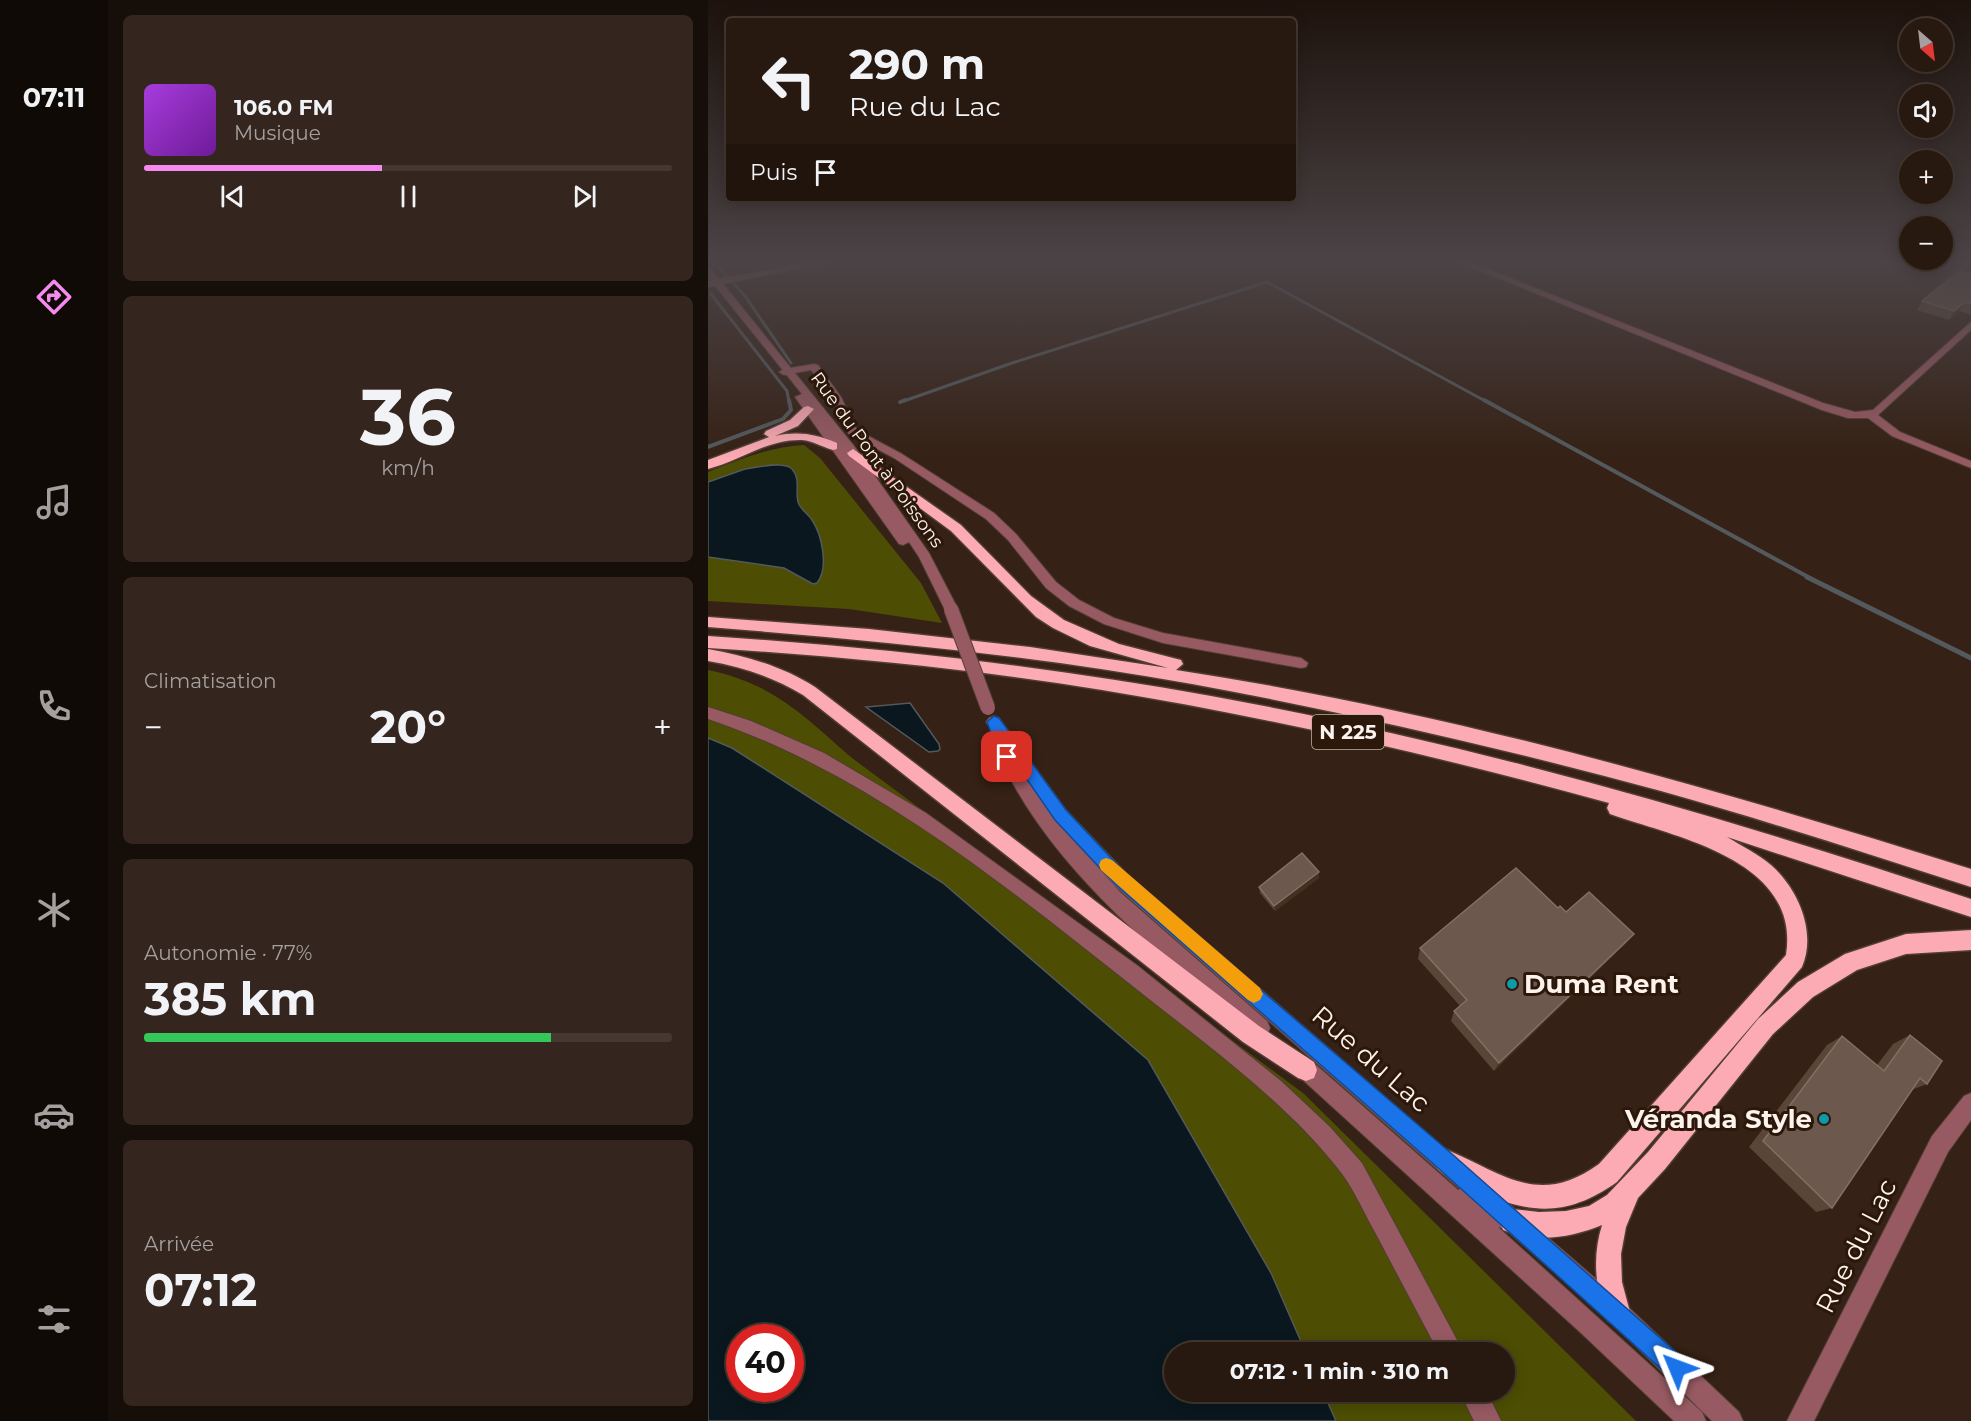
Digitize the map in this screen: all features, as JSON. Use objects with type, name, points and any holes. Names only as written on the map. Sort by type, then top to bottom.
[{"type":"highway","points":[[708,459],[794,423],[808,409]]},
{"type":"highway","points":[[754,440],[785,432],[824,432]]},
{"type":"highway","points":[[708,465],[763,444],[786,438],[814,438],[833,446]]},
{"type":"highway","points":[[851,449],[956,528],[1027,601],[1065,627],[1126,651],[1203,670],[1288,695]]},
{"type":"highway","name":"N 225","points":[[708,620],[976,645],[1142,669],[1288,695],[1449,730],[1626,775],[1807,827],[1971,878]]},
{"type":"highway","name":"N 225","points":[[708,642],[946,663],[1101,684],[1211,703],[1383,740],[1640,804],[1836,862],[1971,908]]},
{"type":"highway","points":[[708,655],[762,667],[793,680],[809,691],[1245,1030],[1306,1070]]},
{"type":"highway","points":[[1383,740],[1623,810],[1728,846],[1757,865],[1775,882],[1790,906],[1798,933],[1797,954],[1788,969],[1608,1173],[1594,1185],[1570,1195],[1541,1197],[1526,1195],[1485,1182],[1445,1161]]},
{"type":"highway","points":[[1512,1221],[1536,1225],[1558,1225],[1592,1217],[1616,1204],[1779,1011],[1808,986],[1835,969],[1880,950],[1928,940],[1971,940]]},
{"type":"highway","points":[[1617,1312],[1608,1275],[1608,1241],[1615,1219],[1643,1174]]},
{"type":"street","name":"Rue du Pont à Poissons","points":[[754,326],[786,371],[851,449],[925,556],[951,609],[991,715]]},
{"type":"street","points":[[1623,326],[1827,408],[1856,416],[1871,415],[1877,412],[1971,326]]},
{"type":"street","points":[[786,371],[814,367],[836,398],[853,432],[898,456],[990,516],[1012,537],[1056,589],[1082,608],[1119,624],[1170,639],[1300,663]]},
{"type":"street","name":"Rue du Pont à Poissons","points":[[786,371],[833,446],[914,557],[940,587]]},
{"type":"street","points":[[1871,415],[1886,428],[1903,437],[1971,465]]},
{"type":"street","points":[[824,432],[834,435],[851,449]]},
{"type":"street","points":[[708,713],[820,757],[912,813],[1078,932],[1227,1048],[1290,1102],[1348,1163],[1446,1342]]},
{"type":"street","points":[[991,715],[1007,757],[1024,789],[1075,857],[1139,920],[1442,1191],[1694,1421]]},
{"type":"street","name":"Rue du Lac","points":[[991,715],[1060,815],[1120,879],[1617,1312],[1657,1348],[1730,1421]]},
{"type":"street","name":"Rue du Lac","points":[[1800,1421],[1940,1144],[1971,1103]]},
{"type":"street","points":[[1442,1191],[1477,1208],[1512,1221]]},
{"type":"street","points":[[1478,1402],[1488,1421]]},
{"type":"shaded area","points":[[804,445],[820,458],[921,583],[942,623],[849,609],[708,601],[708,472],[767,451]]},
{"type":"shaded area","points":[[786,466],[795,473],[798,502],[816,526],[823,552],[823,569],[817,583],[813,584],[784,568],[708,557],[708,482],[745,469]]},
{"type":"shaded area","points":[[708,670],[752,684],[803,715],[852,758],[1303,1093],[1636,1421],[708,1421]]},
{"type":"shaded area","points":[[910,703],[939,744],[938,751],[929,752],[866,707]]},
{"type":"shaded area","points":[[708,738],[732,748],[943,883],[1148,1060],[1271,1273],[1301,1342],[1164,1342],[1164,1402],[1327,1402],[1336,1421],[708,1421]]},
{"type":"building","points":[[1302,853],[1319,872],[1274,906],[1259,887]]},
{"type":"building","name":"Duma Rent","points":[[1516,868],[1558,908],[1560,906],[1566,912],[1589,892],[1634,934],[1499,1063],[1454,1011],[1467,1000],[1420,948]]},
{"type":"building","name":"Véranda Style","points":[[1910,1035],[1942,1061],[1927,1084],[1920,1078],[1832,1208],[1763,1141],[1842,1036],[1884,1071]]},
{"type":"waterway","points":[[736,326],[787,391],[789,402]]},
{"type":"waterway","points":[[766,326],[791,363]]},
{"type":"waterway","points":[[901,402],[1012,363],[1127,326]]},
{"type":"waterway","points":[[1348,326],[1487,402]]},
{"type":"waterway","points":[[708,447],[783,419],[791,410],[789,400]]},
{"type":"waterway","points":[[900,402],[905,400]]},
{"type":"waterway","points":[[1484,400],[1810,578]]},
{"type":"waterway","points":[[1807,577],[1971,658]]},
{"type":"slow traffic","points":[[1106,865],[1157,912],[1254,994]]},
{"type":"place","name":"Duma Rent","points":[[1512,984]]},
{"type":"place","name":"Véranda Style","points":[[1824,1119]]},
{"type":"route","points":[[1007,757],[994,722],[1060,815],[1120,879],[1445,1161],[1677,1368]]}]
